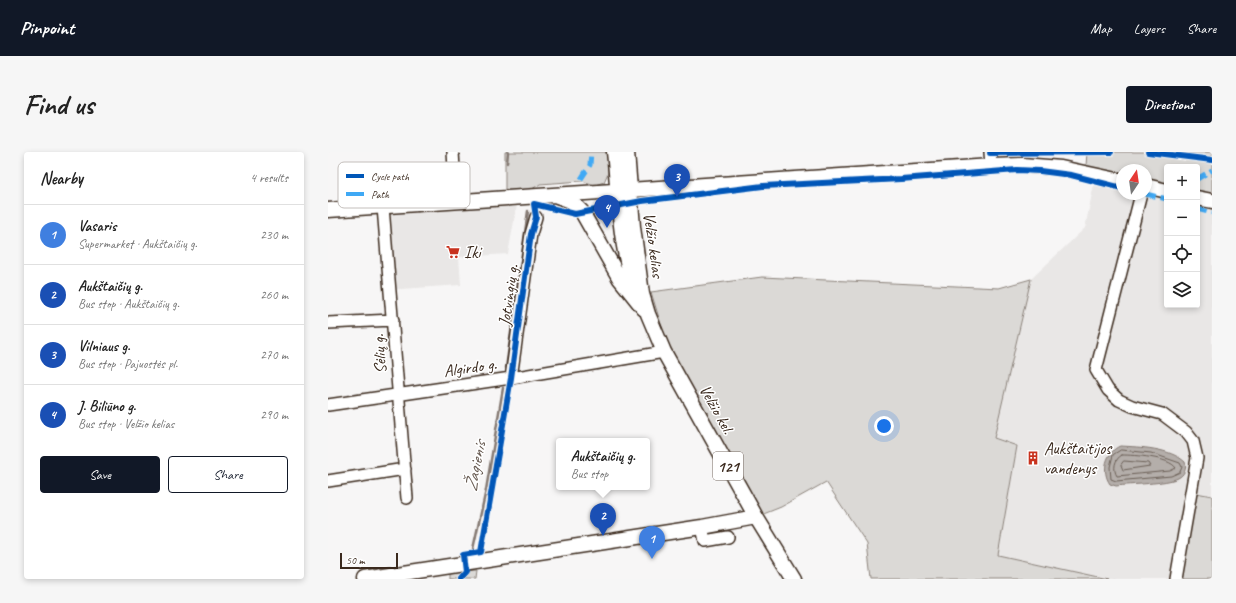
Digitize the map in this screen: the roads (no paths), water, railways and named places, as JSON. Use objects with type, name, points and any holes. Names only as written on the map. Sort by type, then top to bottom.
[{"type":"main road","points":[[614,152],[623,190]]},
{"type":"main road","points":[[623,190],[627,152]]},
{"type":"main road","points":[[470,200],[555,196],[991,159],[1022,165],[1061,168],[1116,180]]},
{"type":"main road","points":[[1152,187],[1164,190]]},
{"type":"main road","name":"Velžio kelias","points":[[623,190],[642,294]]},
{"type":"main road","points":[[555,196],[571,202],[582,212],[620,279],[648,314]]},
{"type":"main road","points":[[1200,199],[1212,201]]},
{"type":"main road","points":[[328,210],[356,208]]},
{"type":"main road","name":"Velžio kel.","points":[[642,294],[648,314],[664,352],[756,516],[794,579]]},
{"type":"main road","points":[[365,579],[702,527],[756,516]]},
{"type":"street","points":[[453,152],[454,162]]},
{"type":"street","points":[[1139,200],[1096,370],[1108,390],[1119,400],[1132,406],[1162,414],[1186,432],[1193,441],[1197,458],[1176,579]]},
{"type":"street","name":"Sėlių g.","points":[[383,208],[407,498]]},
{"type":"street","name":"Jotvingių g.","points":[[511,378],[531,234],[536,217]]},
{"type":"street","points":[[328,323],[393,320]]},
{"type":"street","name":"Algirdo g.","points":[[328,405],[511,378],[664,352]]},
{"type":"street","points":[[328,481],[405,469]]},
{"type":"street","points":[[702,527],[706,541],[728,537]]},
{"type":"water","points":[[1120,446],[1163,451],[1179,457],[1185,462],[1186,467],[1182,475],[1173,480],[1148,484],[1116,486],[1110,484],[1107,479],[1106,462],[1111,453]]},
{"type":"waterway","name":"Žagienis","points":[[507,163],[508,152]]},
{"type":"waterway","name":"Žagienis","points":[[506,368],[528,211]]},
{"type":"waterway","name":"Žagienis","points":[[473,549],[486,490],[503,388]]},
{"type":"place","name":"Vilniaus g.","points":[[677,197]]},
{"type":"place","name":"J. Biliūno g.","points":[[607,228]]},
{"type":"place","name":"Iki","points":[[453,252]]},
{"type":"place","name":"Aukštaitijos vandenys","points":[[1033,458]]},
{"type":"place","name":"Aukštaičių g.","points":[[603,536]]},
{"type":"place","name":"Vasaris","points":[[652,559]]}]
